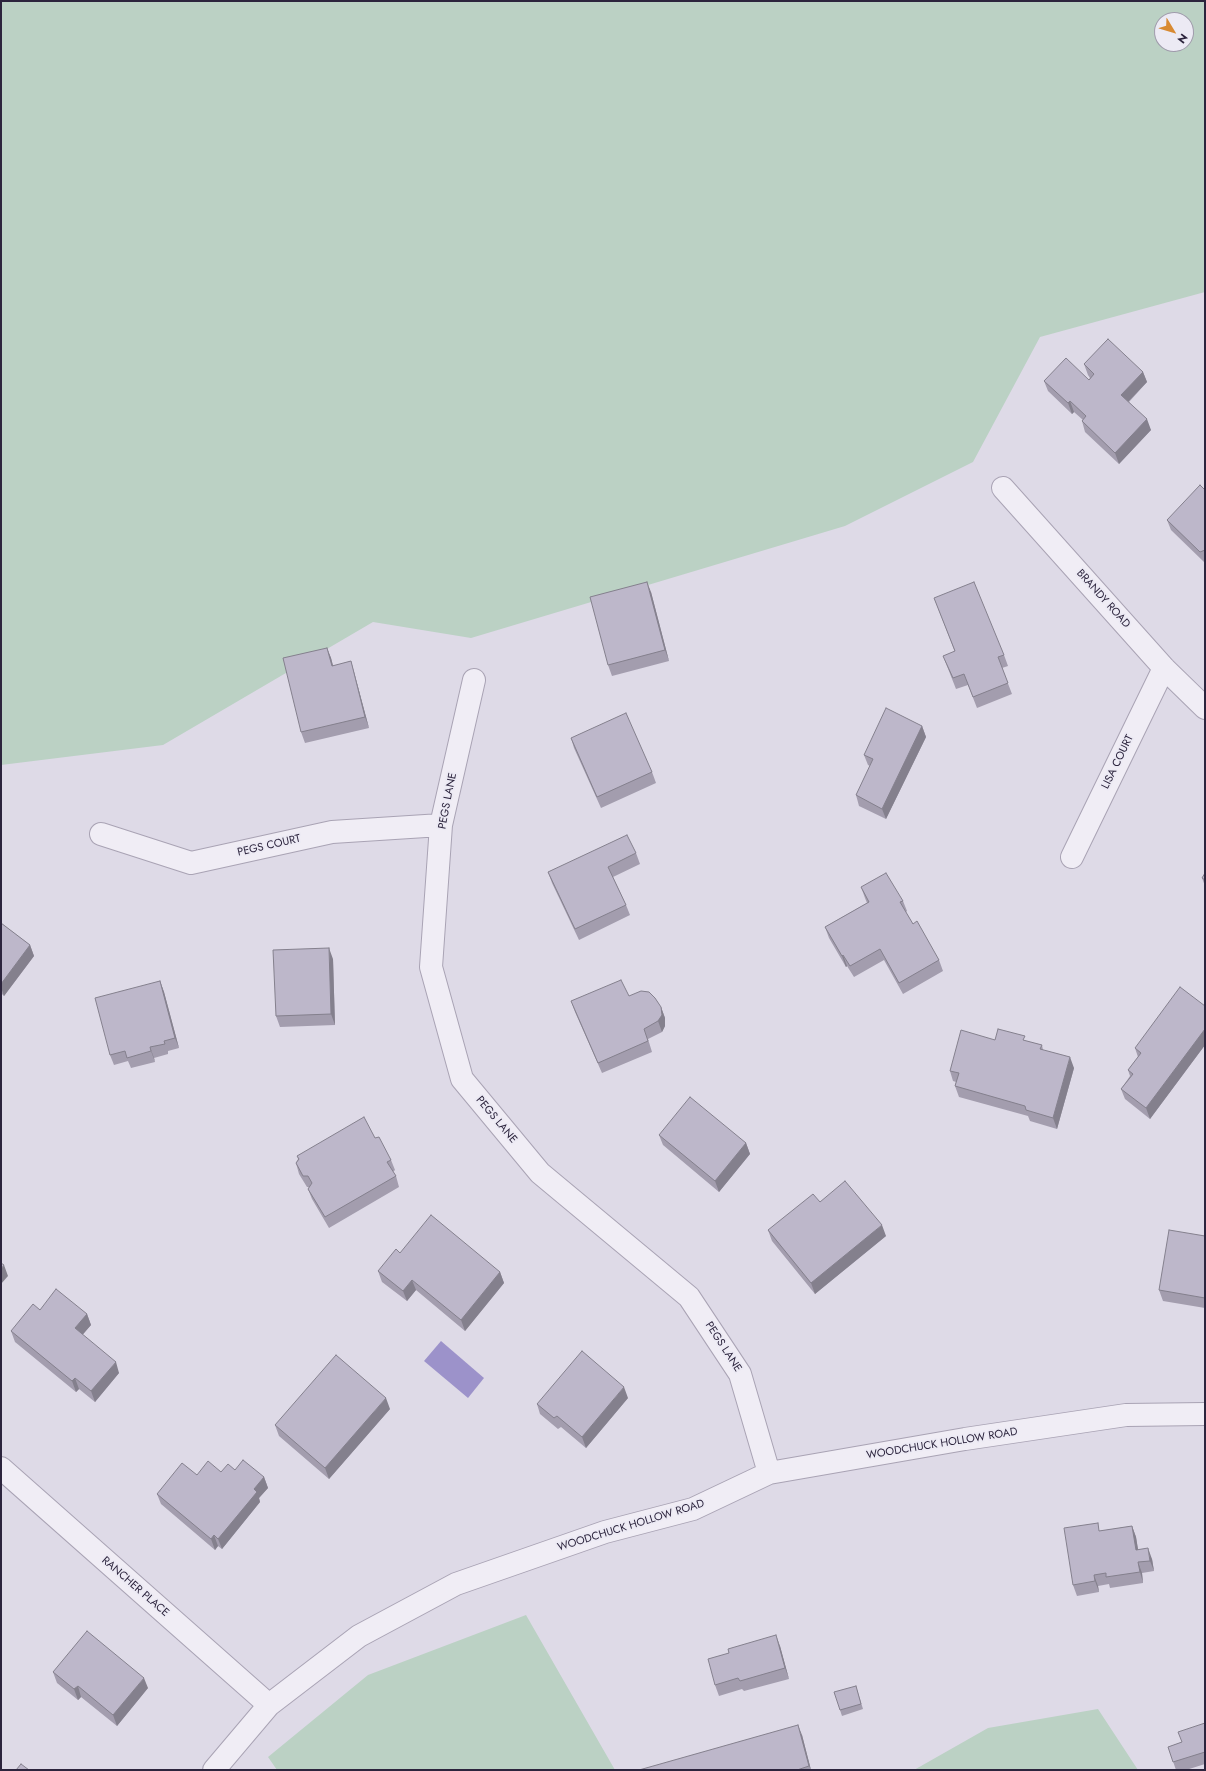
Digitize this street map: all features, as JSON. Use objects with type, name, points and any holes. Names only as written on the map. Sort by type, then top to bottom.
[{"type":"street","name":"BRANDY ROAD","points":[[1003,488],[1164,668],[1205,708]]},
{"type":"street","name":"LISA COURT","points":[[1072,857],[1164,668]]},
{"type":"street","name":"PEGS LANE","points":[[474,680],[442,825],[431,967],[462,1079],[540,1173],[689,1297],[740,1374],[769,1473]]},
{"type":"street","name":"PEGS COURT","points":[[101,834],[191,863],[332,832],[442,825]]},
{"type":"street","name":"WOODCHUCK HOLLOW ROAD","points":[[214,1770],[269,1705],[359,1636],[456,1584],[605,1532],[693,1509],[769,1473],[964,1439],[1126,1415],[1205,1414]]},
{"type":"street","name":"RANCHER PLACE","points":[[1,1468],[269,1705]]},
{"type":"green space","points":[[1,1],[1205,1],[1205,292],[1040,337],[973,462],[845,526],[471,638],[373,622],[163,745],[1,765]]},
{"type":"green space","points":[[526,1615],[615,1770],[277,1770],[268,1757],[368,1675]]},
{"type":"green space","points":[[1098,1709],[1138,1770],[914,1770],[988,1728]]},
{"type":"shaded area","points":[[441,1341],[484,1378],[468,1398],[424,1361]]},
{"type":"building","points":[[1108,339],[1143,372],[1121,395],[1147,419],[1115,453],[1082,421],[1086,416],[1070,401],[1068,403],[1044,381],[1066,358],[1089,380],[1094,374],[1084,364]]},
{"type":"building","points":[[1200,485],[1205,490],[1205,550],[1200,552],[1167,520]]},
{"type":"building","points":[[647,582],[665,650],[608,665],[590,597]]},
{"type":"building","points":[[974,582],[1004,655],[998,657],[1008,683],[973,697],[964,674],[953,678],[943,656],[955,651],[934,598]]},
{"type":"building","points":[[327,648],[332,666],[351,661],[365,717],[301,732],[283,658]]},
{"type":"building","points":[[886,708],[922,726],[882,809],[856,795],[873,759],[864,755]]},
{"type":"building","points":[[626,713],[652,772],[597,797],[571,738]]},
{"type":"building","points":[[627,835],[636,853],[608,867],[626,905],[575,929],[548,872]]},
{"type":"building","points":[[886,873],[903,901],[900,902],[913,924],[917,921],[939,960],[899,983],[880,949],[850,966],[843,955],[842,956],[825,927],[869,902],[861,887]]},
{"type":"building","points":[[1205,873],[1205,880],[1202,878]]},
{"type":"building","points":[[1,923],[30,945],[1,984]]},
{"type":"building","points":[[329,948],[331,1014],[276,1016],[273,950]]},
{"type":"building","points":[[621,980],[629,996],[641,991],[649,992],[661,1007],[662,1015],[658,1021],[644,1029],[648,1041],[598,1063],[571,1001]]},
{"type":"building","points":[[160,981],[175,1038],[164,1041],[165,1044],[150,1047],[151,1051],[127,1058],[125,1051],[110,1055],[95,998]]},
{"type":"building","points":[[1180,987],[1205,1006],[1205,1029],[1146,1108],[1121,1089],[1133,1074],[1128,1070],[1141,1053],[1135,1048]]},
{"type":"building","points":[[998,1029],[1025,1036],[1023,1040],[1042,1045],[1040,1049],[1070,1057],[1053,1118],[1026,1110],[1025,1106],[955,1086],[959,1073],[950,1071],[961,1030],[995,1040]]},
{"type":"building","points":[[690,1097],[746,1143],[715,1181],[659,1135]]},
{"type":"building","points":[[364,1117],[375,1138],[379,1137],[391,1160],[387,1162],[396,1176],[325,1217],[308,1189],[312,1183],[308,1176],[303,1176],[296,1163],[299,1159],[297,1156]]},
{"type":"building","points":[[845,1181],[882,1225],[811,1283],[768,1230],[813,1194],[820,1202]]},
{"type":"building","points":[[431,1215],[500,1272],[461,1320],[412,1280],[403,1291],[378,1271],[396,1249],[400,1253]]},
{"type":"building","points":[[1169,1230],[1205,1236],[1205,1298],[1159,1290]]},
{"type":"building","points":[[56,1289],[87,1314],[75,1328],[116,1362],[91,1391],[75,1378],[72,1381],[11,1331],[33,1304],[40,1310]]},
{"type":"building","points":[[582,1351],[624,1387],[582,1437],[557,1416],[554,1418],[537,1404]]},
{"type":"building","points":[[336,1355],[386,1398],[325,1468],[275,1425]]},
{"type":"building","points":[[243,1460],[264,1477],[254,1489],[257,1492],[218,1539],[214,1535],[211,1539],[157,1494],[182,1463],[197,1475],[208,1461],[221,1472],[228,1464],[235,1470]]},
{"type":"building","points":[[1098,1523],[1099,1531],[1132,1526],[1136,1550],[1148,1548],[1150,1561],[1138,1562],[1140,1572],[1106,1577],[1106,1573],[1094,1575],[1095,1581],[1073,1585],[1064,1528]]},
{"type":"building","points":[[87,1631],[144,1678],[113,1715],[78,1686],[74,1689],[53,1672]]},
{"type":"building","points":[[776,1635],[785,1668],[740,1681],[738,1678],[715,1685],[708,1659],[729,1653],[728,1649]]},
{"type":"building","points":[[856,1686],[861,1704],[840,1710],[834,1692]]},
{"type":"building","points":[[1205,1723],[1205,1752],[1173,1762],[1168,1747],[1182,1742],[1178,1732]]},
{"type":"building","points":[[798,1725],[809,1766],[797,1770],[639,1770]]},
{"type":"building","points":[[21,1764],[29,1770],[16,1770]]}]
